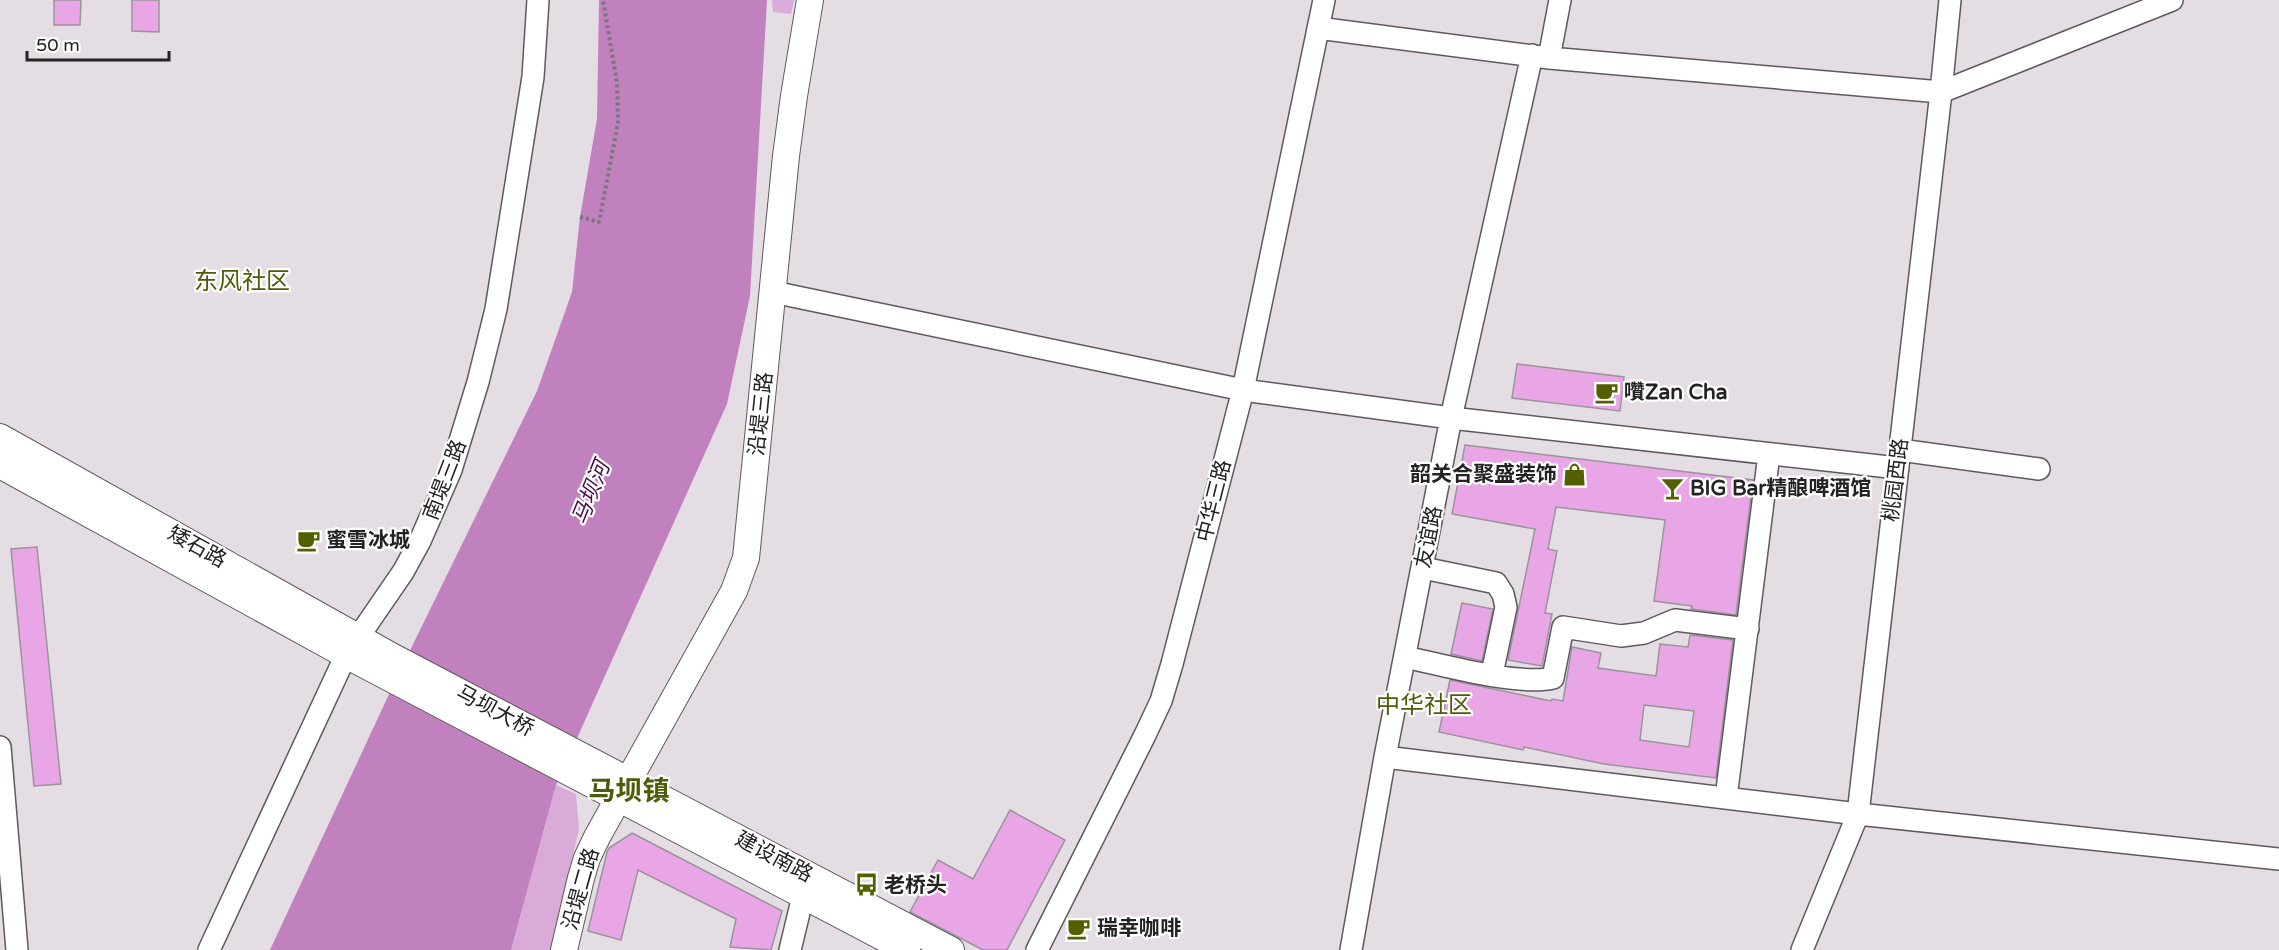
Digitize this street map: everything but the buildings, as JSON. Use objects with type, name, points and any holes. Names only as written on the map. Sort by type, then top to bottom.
[{"type":"main road","name":"沿堤三路","points":[[623,789],[740,578],[749,537],[794,96],[810,0]]},
{"type":"main road","name":"矮石路","points":[[0,437],[352,646]]},
{"type":"main road","name":"矮石路","points":[[0,465],[391,667]]},
{"type":"main road","name":"马坝大桥","points":[[391,667],[592,773]]},
{"type":"main road","name":"建设南路","points":[[592,773],[951,950]]},
{"type":"main road","name":"建设南路","points":[[623,789],[802,896],[907,950]]},
{"type":"main road","name":"沿堤二路","points":[[564,950],[587,858],[623,789]]},
{"type":"street","name":"南堤三路","points":[[209,950],[352,646],[391,590],[420,541],[451,470],[496,309],[533,77],[538,0]]},
{"type":"street","name":"中华三路","points":[[1037,950],[1161,700],[1172,664],[1243,390],[1324,0]]},
{"type":"street","name":"友谊路","points":[[1352,950],[1385,757],[1451,418],[1541,57],[1560,0]]},
{"type":"street","name":"桃园西路","points":[[1802,950],[1858,814],[1950,0]]},
{"type":"street","points":[[1318,28],[1541,57],[1941,92],[2172,0]]},
{"type":"street","points":[[773,292],[1243,390],[1451,418],[1769,454],[1899,459],[2039,469]]},
{"type":"street","points":[[1726,798],[1769,454]]},
{"type":"street","points":[[1423,568],[1496,583],[1503,594],[1506,607],[1492,674]]},
{"type":"street","points":[[1405,657],[1538,681],[1553,678],[1563,627],[1622,636],[1644,633],[1675,620],[1748,628]]},
{"type":"street","points":[[0,747],[7,922],[17,950]]},
{"type":"street","points":[[1385,757],[1858,814],[2279,859]]},
{"type":"street","points":[[790,950],[802,896]]},
{"type":"path","points":[[580,217],[600,222],[618,123],[617,83],[603,0]]},
{"type":"shaded area","points":[[772,0],[794,0],[791,14],[773,12]]},
{"type":"shaded area","points":[[556,785],[576,794],[579,829],[551,950],[511,950]]},
{"type":"water","name":"马坝河","points":[[599,0],[767,0],[750,296],[727,404],[556,785],[511,950],[270,950],[397,677],[537,391],[572,292],[580,217],[597,119]]},
{"type":"place","name":"囋Zan Cha","points":[[1606,392]]},
{"type":"place","name":"韶关合聚盛装饰","points":[[1575,474]]},
{"type":"place","name":"BIG Bar精酿啤酒馆","points":[[1672,488]]},
{"type":"place","name":"蜜雪冰城","points":[[308,540]]},
{"type":"place","name":"老桥头","points":[[866,885]]},
{"type":"place","name":"瑞幸咖啡","points":[[1079,928]]},
{"type":"district","name":"东风社区","points":[[242,281]]},
{"type":"district","name":"中华社区","points":[[1424,705]]},
{"type":"district","name":"马坝镇","points":[[629,791]]}]
